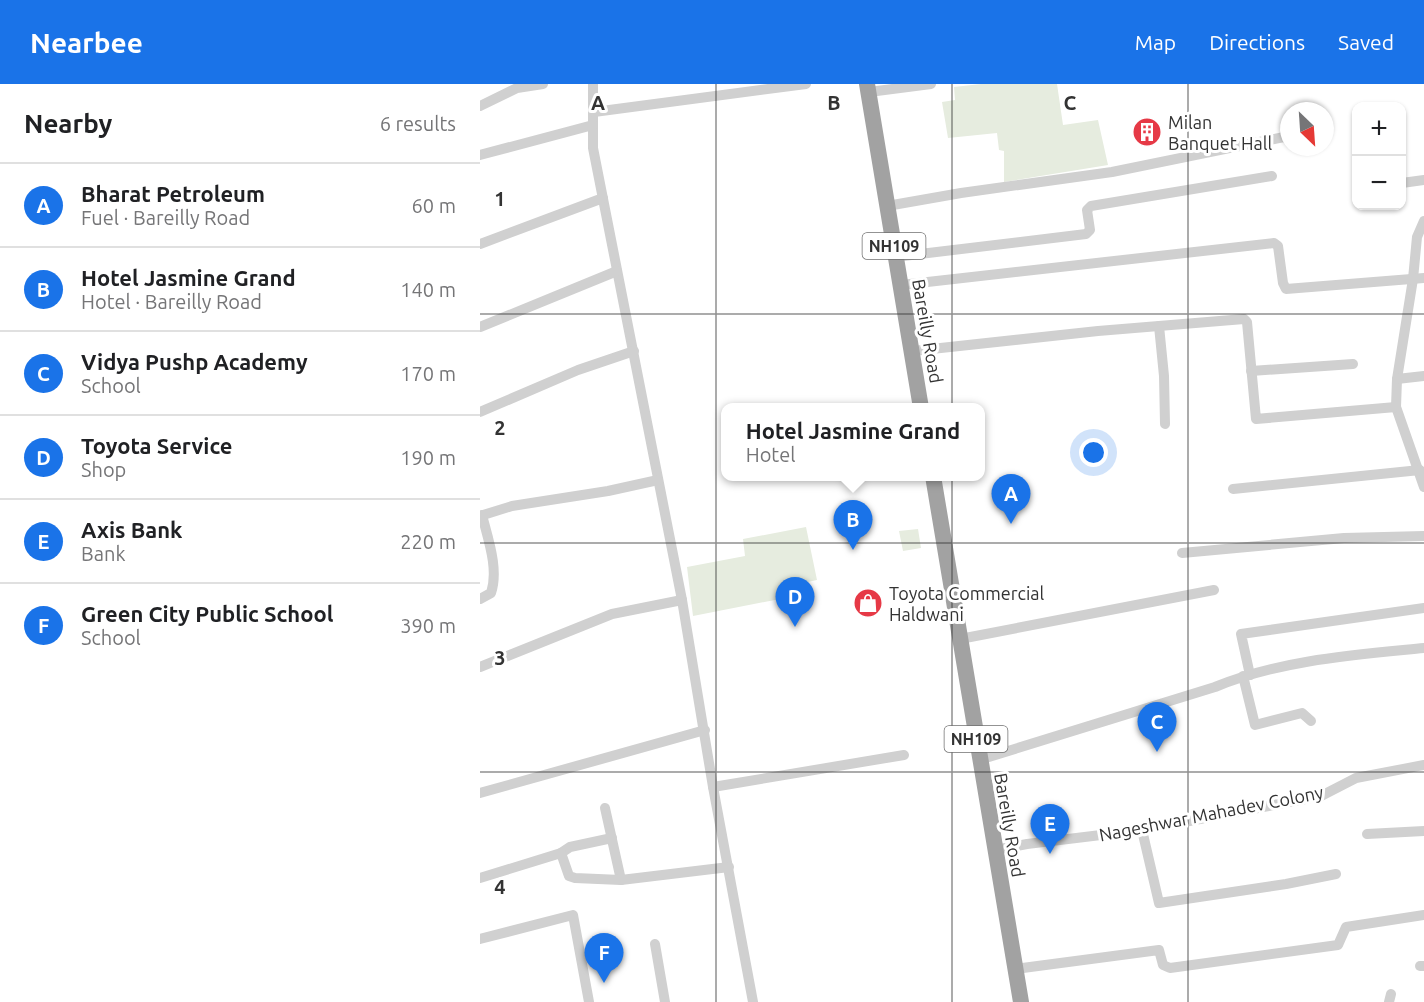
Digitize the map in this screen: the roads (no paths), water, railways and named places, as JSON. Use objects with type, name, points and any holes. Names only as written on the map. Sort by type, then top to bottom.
[{"type":"highway","name":"Bareilly Road","points":[[868,88],[920,403]]},
{"type":"highway","name":"Bareilly Road","points":[[934,481],[1021,1002]]},
{"type":"street","points":[[480,106],[517,88],[543,84]]},
{"type":"street","points":[[593,84],[593,148],[682,600],[713,787],[753,1002]]},
{"type":"street","points":[[594,112],[806,84]]},
{"type":"street","points":[[868,88],[931,84]]},
{"type":"street","points":[[480,155],[593,125]]},
{"type":"street","points":[[887,206],[1112,172],[1280,138]]},
{"type":"street","points":[[895,257],[1086,234],[1090,230],[1087,210],[1091,206],[1272,176]]},
{"type":"street","points":[[1406,182],[1424,180]]},
{"type":"street","points":[[480,244],[603,198]]},
{"type":"street","points":[[1424,221],[1417,237],[1419,278],[1396,379],[1396,407],[1420,463],[1424,487]]},
{"type":"street","points":[[901,285],[1274,243],[1278,246],[1283,283],[1286,289],[1419,278]]},
{"type":"street","points":[[480,327],[617,271]]},
{"type":"street","points":[[913,351],[1159,326],[1246,320],[1256,419],[1396,407]]},
{"type":"street","points":[[1159,326],[1164,376],[1165,424]]},
{"type":"street","points":[[480,412],[578,370],[634,351]]},
{"type":"street","points":[[1251,371],[1353,364]]},
{"type":"street","points":[[1396,379],[1424,376]]},
{"type":"street","points":[[1233,489],[1420,463]]},
{"type":"street","points":[[480,599],[491,593],[493,588],[492,554],[481,516],[512,506],[608,491],[658,480]]},
{"type":"street","points":[[1182,553],[1344,538],[1424,536]]},
{"type":"street","points":[[960,639],[1214,590]]},
{"type":"street","points":[[480,667],[612,614],[682,600]]},
{"type":"street","points":[[1311,721],[1302,713],[1255,725],[1241,634],[1424,608]]},
{"type":"street","points":[[979,759],[1215,687],[1247,675],[1325,658],[1424,648]]},
{"type":"street","points":[[480,793],[705,730]]},
{"type":"street","points":[[713,787],[904,754]]},
{"type":"street","name":"Nageshwar Mahadev Colony","points":[[995,850],[1142,830],[1321,796],[1356,778],[1424,765]]},
{"type":"street","points":[[605,808],[621,880]]},
{"type":"street","points":[[1142,830],[1159,903],[1286,884],[1335,874]]},
{"type":"street","points":[[1367,834],[1424,831]]},
{"type":"street","points":[[480,878],[561,853],[570,847],[612,838]]},
{"type":"street","points":[[561,853],[569,876],[575,878],[621,880],[729,867]]},
{"type":"street","points":[[480,939],[573,915],[588,1002]]},
{"type":"street","points":[[1015,969],[1159,950],[1163,965],[1170,968],[1338,945],[1346,927],[1424,915]]},
{"type":"street","points":[[655,944],[665,1002]]},
{"type":"place","name":"Milan Banquet Hall","points":[[1147,132]]},
{"type":"place","name":"Bharat Petroleum","points":[[1011,524]]},
{"type":"place","name":"Hotel Jasmine Grand","points":[[853,550]]},
{"type":"place","name":"Toyota Commercial Haldwani","points":[[868,603]]},
{"type":"place","name":"Toyota Service","points":[[795,627]]},
{"type":"place","name":"Vidya Pushp Academy","points":[[1157,752]]},
{"type":"place","name":"Axis Bank","points":[[1050,854]]},
{"type":"place","name":"Green City Public School","points":[[604,983]]}]
